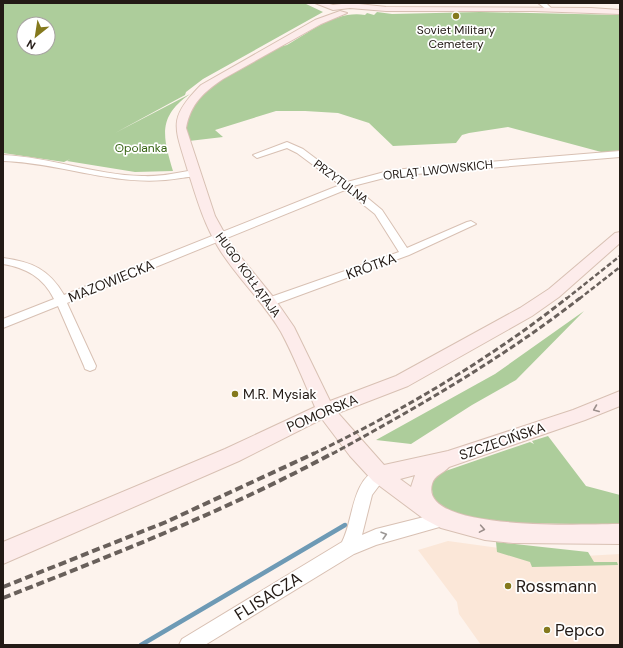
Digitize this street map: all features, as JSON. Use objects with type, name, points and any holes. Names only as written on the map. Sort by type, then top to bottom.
[{"type":"street","points":[[319,3],[345,7],[384,9],[548,8],[620,12]]},
{"type":"street","points":[[325,3],[345,7]]},
{"type":"street","points":[[541,3],[546,5],[548,8]]},
{"type":"street","name":"HUGO KOŁŁĄTAJA","points":[[345,7],[220,77],[205,87],[194,98],[184,113],[181,128],[208,216],[219,238],[269,302],[300,354],[326,411],[357,450],[380,475]]},
{"type":"street","name":"PRZYTULNA","points":[[257,155],[280,146],[287,145],[294,147],[380,212],[405,253]]},
{"type":"street","name":"ORLĄT LWOWSKICH","points":[[219,238],[347,186],[392,172],[620,154]]},
{"type":"street","points":[[3,158],[28,159],[140,179],[160,178],[194,173]]},
{"type":"street","name":"KRÓTKA","points":[[269,302],[405,253],[471,224]]},
{"type":"street","name":"POMORSKA","points":[[3,553],[232,455],[293,424],[402,381],[526,312],[554,293],[620,236]]},
{"type":"street","name":"MAZOWIECKA","points":[[3,324],[219,238]]},
{"type":"street","points":[[3,261],[20,265],[46,278],[60,302],[90,366]]},
{"type":"street","name":"SZCZECIŃSKA","points":[[380,475],[448,460],[579,415],[620,398]]},
{"type":"street","points":[[438,516],[427,506],[423,494],[423,477],[430,469],[448,460]]},
{"type":"street","points":[[348,548],[355,535],[360,504],[370,485],[380,475]]},
{"type":"street","name":"FLISACZA","points":[[380,475],[400,491],[438,516],[485,530],[513,533],[620,534]]},
{"type":"street","name":"FLISACZA","points":[[188,645],[348,548],[438,516]]},
{"type":"shaded area","points":[[448,541],[566,557],[620,554],[620,645],[481,645],[459,614],[457,602],[418,550]]},
{"type":"green space","name":"Opolanka","points":[[3,3],[304,3],[323,12],[203,79],[186,92],[185,95],[115,133],[190,94],[172,111],[165,128],[165,138],[173,171],[135,172],[67,161],[70,159],[64,162],[3,153]]},
{"type":"green space","points":[[377,12],[392,14],[480,12],[620,15],[620,150],[605,153],[508,127],[462,135],[456,143],[393,146],[369,123],[338,113],[305,111],[276,111],[215,130],[223,137],[189,141],[187,124],[189,114],[195,103],[216,83],[242,67],[279,47],[287,45],[324,23],[344,16],[355,14],[365,15],[367,13],[374,15]]},
{"type":"green space","points":[[584,311],[516,380],[472,405],[411,444],[376,440],[495,374]]},
{"type":"green space","points":[[548,436],[586,486],[620,495],[620,526],[570,527],[570,524],[517,523],[477,518],[477,522],[455,516],[433,502],[431,476],[530,442],[534,444],[532,441]]},
{"type":"green space","points":[[496,542],[588,552],[594,562],[617,562],[618,565],[532,567],[530,562],[497,552]]},
{"type":"waterway","points":[[141,645],[345,525]]},
{"type":"railway","points":[[566,299],[620,256]]},
{"type":"railway","points":[[579,299],[620,267]]},
{"type":"railway","points":[[314,453],[379,420],[444,383],[507,342],[567,298]]},
{"type":"railway","points":[[332,454],[459,381],[521,341],[580,298]]},
{"type":"railway","points":[[3,587],[166,522],[314,453]]},
{"type":"railway","points":[[3,598],[129,548],[253,494],[333,453]]},
{"type":"place","name":"Soviet Military Cemetery","points":[[456,16]]},
{"type":"place","name":"M.R. Mysiak","points":[[235,394]]},
{"type":"place","name":"Rossmann","points":[[508,586]]},
{"type":"place","name":"Pepco","points":[[547,630]]}]
